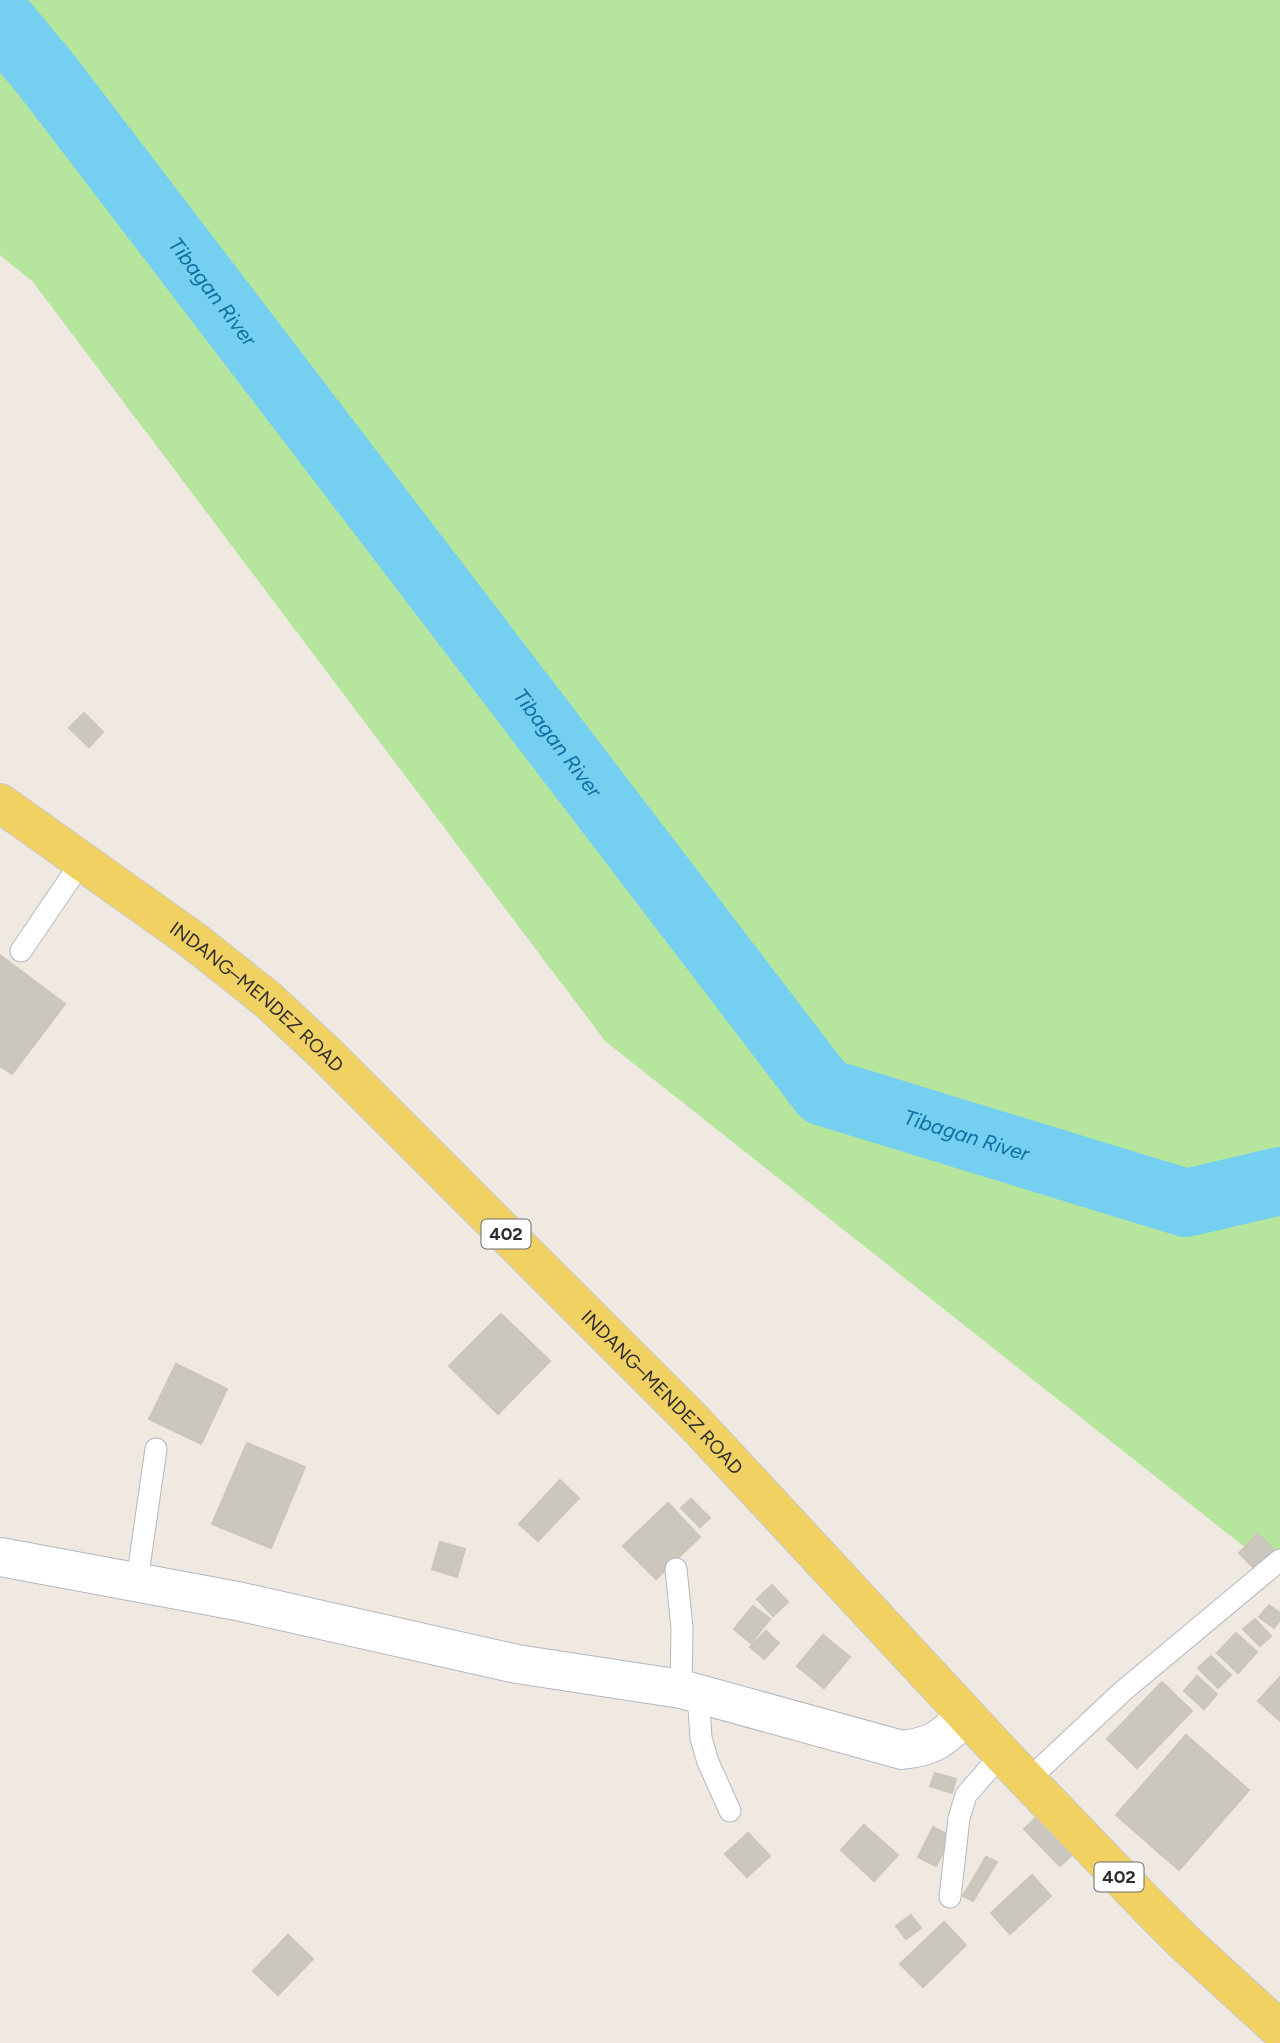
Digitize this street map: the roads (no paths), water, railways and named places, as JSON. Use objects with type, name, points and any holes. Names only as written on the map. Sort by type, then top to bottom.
[{"type":"main road","name":"INDANG–MENDEZ ROAD","points":[[0,803],[194,941],[267,999],[326,1054],[695,1423],[1015,1767],[1184,1942],[1280,2030]]},
{"type":"street","points":[[0,1557],[137,1581],[517,1664],[689,1691],[902,1750],[926,1747],[947,1734],[967,1716]]},
{"type":"lane","points":[[21,951],[82,861]]},
{"type":"lane","points":[[137,1581],[156,1449]]},
{"type":"lane","points":[[950,1897],[959,1818],[966,1796],[1015,1767],[1123,1691],[1280,1560]]},
{"type":"lane","points":[[676,1569],[689,1691],[708,1762],[730,1811]]},
{"type":"waterway","name":"Tibagan River","points":[[0,19],[48,77],[824,1092],[1186,1203],[1280,1181]]}]
